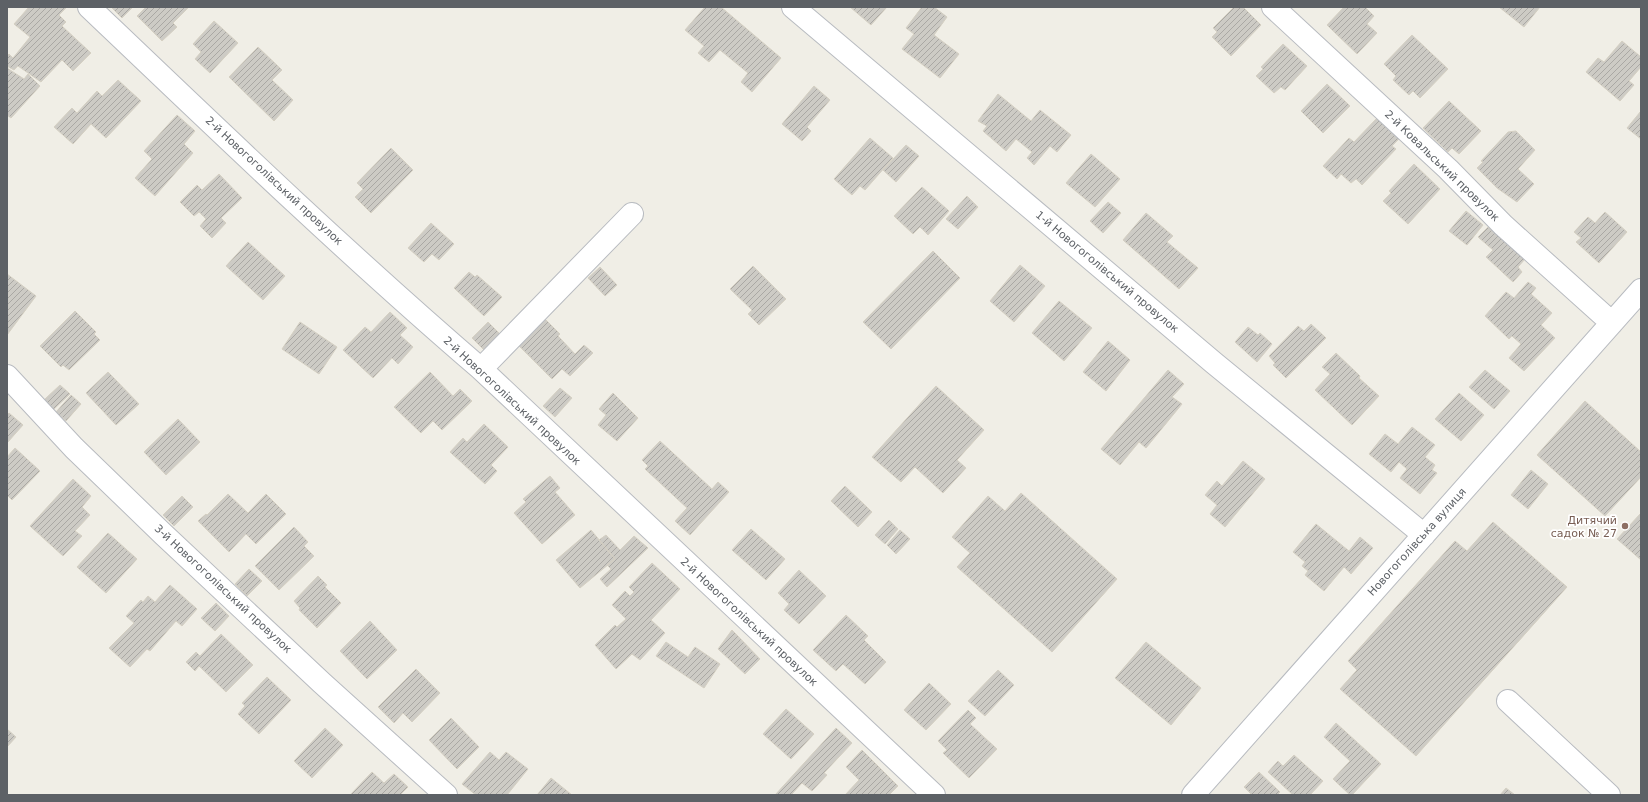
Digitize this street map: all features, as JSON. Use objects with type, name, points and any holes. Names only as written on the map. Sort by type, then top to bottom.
[{"type":"street","name":"2-й Новогоголівський провулок","points":[[89,7],[263,172],[413,311],[481,369],[934,795]]},
{"type":"street","name":"1-й Новогоголівський провулок","points":[[793,7],[1208,358],[1424,535]]},
{"type":"street","name":"2-й Ковальський провулок","points":[[1273,7],[1448,169],[1503,225],[1612,323]]},
{"type":"street","points":[[481,369],[632,214]]},
{"type":"street","name":"Новогоголівська вулиця","points":[[1193,795],[1641,290]]},
{"type":"street","name":"3-й Новогоголівський провулок","points":[[7,376],[74,448],[163,534],[322,683],[446,795]]},
{"type":"street","points":[[1508,701],[1608,795]]},
{"type":"building","points":[[29,7],[67,7],[59,15],[66,22],[62,26],[91,53],[73,71],[62,60],[41,82],[18,66],[14,70],[7,66],[7,57],[9,54],[13,58],[30,37],[14,24]]},
{"type":"building","points":[[111,7],[133,7],[122,18]]},
{"type":"building","points":[[146,7],[189,7],[173,23],[177,27],[162,41],[137,16]]},
{"type":"building","points":[[705,7],[721,7],[781,58],[752,92],[741,82],[748,73],[720,50],[709,62],[698,53],[704,46],[685,30]]},
{"type":"building","points":[[850,7],[887,7],[871,25]]},
{"type":"building","points":[[922,7],[934,7],[947,17],[934,35],[959,54],[940,78],[902,49],[914,34],[906,28]]},
{"type":"building","points":[[1234,7],[1243,7],[1261,25],[1231,56],[1212,37],[1217,32],[1213,28]]},
{"type":"building","points":[[1344,7],[1365,7],[1374,16],[1367,24],[1377,33],[1357,54],[1327,25]]},
{"type":"building","points":[[1499,7],[1540,7],[1524,27]]},
{"type":"building","points":[[214,21],[238,43],[210,73],[195,59],[201,52],[193,44]]},
{"type":"building","points":[[1412,35],[1448,69],[1420,98],[1413,91],[1409,95],[1393,80],[1396,76],[1384,64]]},
{"type":"building","points":[[1622,41],[1641,57],[1641,67],[1629,81],[1634,85],[1620,101],[1586,72],[1598,58],[1604,62]]},
{"type":"building","points":[[1283,44],[1307,66],[1285,90],[1281,87],[1274,93],[1256,76],[1263,69],[1261,67]]},
{"type":"building","points":[[258,47],[282,70],[272,80],[293,100],[274,121],[229,77]]},
{"type":"building","points":[[7,68],[24,79],[28,74],[40,86],[11,118],[7,115]]},
{"type":"building","points":[[118,80],[141,101],[106,138],[91,124],[73,144],[54,127],[72,108],[77,113],[97,91],[102,96]]},
{"type":"building","points":[[1327,84],[1350,106],[1323,133],[1301,111]]},
{"type":"building","points":[[814,86],[830,100],[807,127],[811,131],[802,141],[782,124]]},
{"type":"building","points":[[998,94],[1031,121],[1040,110],[1071,135],[1057,152],[1050,146],[1034,165],[1027,158],[1032,152],[1016,139],[1006,151],[983,131],[987,126],[978,121]]},
{"type":"building","points":[[1449,101],[1481,131],[1459,154],[1452,148],[1448,152],[1423,128]]},
{"type":"building","points":[[1641,111],[1641,139],[1627,128]]},
{"type":"building","points":[[177,115],[195,131],[184,144],[193,153],[155,196],[135,178],[152,159],[144,151]]},
{"type":"building","points":[[1377,118],[1399,139],[1392,146],[1396,149],[1362,185],[1356,179],[1351,183],[1341,174],[1337,179],[1323,166],[1349,138],[1354,142]]},
{"type":"building","points":[[1516,131],[1535,150],[1518,169],[1534,184],[1517,202],[1497,188],[1477,168],[1483,162],[1481,161],[1508,132]]},
{"type":"building","points":[[870,138],[893,158],[865,190],[860,186],[852,195],[834,179]]},
{"type":"building","points":[[906,145],[919,156],[896,182],[883,170]]},
{"type":"building","points":[[391,148],[413,170],[371,213],[355,197],[363,189],[357,183]]},
{"type":"building","points":[[1091,154],[1120,179],[1095,207],[1066,183]]},
{"type":"building","points":[[1414,164],[1440,189],[1408,224],[1383,201],[1391,193],[1389,191]]},
{"type":"building","points":[[219,174],[242,198],[221,218],[226,223],[212,238],[200,226],[206,219],[199,212],[194,216],[180,202],[197,185],[202,190]]},
{"type":"building","points":[[922,187],[949,211],[928,235],[920,227],[913,234],[894,216]]},
{"type":"building","points":[[967,196],[978,207],[958,229],[946,219]]},
{"type":"building","points":[[1108,202],[1121,213],[1103,233],[1090,221]]},
{"type":"building","points":[[1466,211],[1483,225],[1467,245],[1449,231]]},
{"type":"building","points":[[1605,212],[1627,232],[1599,263],[1576,242],[1581,238],[1574,232],[1588,217],[1595,223]]},
{"type":"building","points":[[1146,213],[1173,236],[1167,242],[1198,268],[1179,289],[1123,240]]},
{"type":"building","points":[[431,223],[454,244],[439,260],[432,254],[424,262],[408,248]]},
{"type":"building","points":[[1488,227],[1525,259],[1518,267],[1522,272],[1513,282],[1486,257],[1493,250],[1478,237]]},
{"type":"building","points":[[248,242],[285,276],[263,300],[226,266]]},
{"type":"building","points":[[933,251],[960,278],[891,349],[863,322]]},
{"type":"building","points":[[1020,265],[1045,286],[1014,322],[990,301]]},
{"type":"building","points":[[753,266],[786,299],[759,325],[748,314],[752,310],[730,289]]},
{"type":"building","points":[[600,267],[617,285],[605,296],[588,278]]},
{"type":"building","points":[[469,272],[475,277],[477,275],[502,297],[484,316],[454,288]]},
{"type":"building","points":[[7,274],[36,296],[7,335]]},
{"type":"building","points":[[1528,282],[1536,288],[1531,294],[1552,313],[1541,325],[1555,338],[1524,371],[1509,358],[1521,344],[1512,336],[1509,339],[1485,316],[1506,292],[1514,298]]},
{"type":"building","points":[[1059,301],[1092,328],[1064,361],[1032,333]]},
{"type":"building","points":[[75,311],[96,332],[94,334],[100,340],[69,370],[63,365],[61,367],[40,346]]},
{"type":"building","points":[[390,312],[407,328],[400,335],[413,347],[398,364],[392,358],[373,378],[343,350],[365,327],[371,332]]},
{"type":"building","points":[[545,319],[560,334],[558,336],[575,354],[584,345],[593,353],[570,376],[562,369],[552,379],[518,345]]},
{"type":"building","points":[[300,322],[337,347],[319,374],[282,349]]},
{"type":"building","points":[[488,322],[500,334],[484,350],[472,338]]},
{"type":"building","points":[[1311,324],[1326,338],[1286,378],[1273,365],[1275,363],[1269,356],[1298,326],[1304,331]]},
{"type":"building","points":[[1248,327],[1258,335],[1260,333],[1272,344],[1257,362],[1235,342]]},
{"type":"building","points":[[1108,341],[1130,360],[1106,391],[1083,372]]},
{"type":"building","points":[[1336,353],[1360,376],[1359,378],[1379,396],[1352,425],[1315,390],[1330,374],[1322,367]]},
{"type":"building","points":[[1168,370],[1184,384],[1172,397],[1182,404],[1146,448],[1139,442],[1120,465],[1101,449]]},
{"type":"building","points":[[1485,370],[1510,391],[1494,409],[1469,387]]},
{"type":"building","points":[[108,372],[139,404],[116,425],[86,393]]},
{"type":"building","points":[[430,372],[453,396],[460,389],[472,401],[442,430],[433,421],[421,433],[394,407]]},
{"type":"building","points":[[60,385],[70,394],[53,410],[44,400]]},
{"type":"building","points":[[936,386],[984,430],[957,460],[966,468],[943,493],[915,467],[901,482],[872,457]]},
{"type":"building","points":[[560,388],[572,398],[555,417],[543,406]]},
{"type":"building","points":[[613,393],[638,418],[617,441],[598,425],[606,415],[599,409]]},
{"type":"building","points":[[1459,393],[1484,415],[1461,441],[1435,419]]},
{"type":"building","points":[[71,395],[81,404],[66,421],[56,412]]},
{"type":"building","points":[[1585,401],[1641,452],[1641,477],[1605,516],[1537,455]]},
{"type":"building","points":[[9,413],[23,425],[7,443],[7,415]]},
{"type":"building","points":[[178,419],[200,442],[166,475],[144,452]]},
{"type":"building","points":[[484,424],[508,447],[491,465],[497,471],[485,484],[450,452],[463,438],[467,442]]},
{"type":"building","points":[[1412,427],[1435,445],[1425,457],[1435,465],[1432,470],[1437,473],[1420,494],[1400,478],[1407,469],[1399,462],[1391,472],[1369,454],[1385,434],[1398,444]]},
{"type":"building","points":[[660,441],[712,489],[718,482],[729,492],[690,535],[675,521],[687,508],[645,469],[648,466],[642,460]]},
{"type":"building","points":[[15,448],[40,471],[12,500],[7,495],[7,457]]},
{"type":"building","points":[[1243,461],[1265,479],[1225,527],[1210,514],[1217,505],[1205,495],[1217,481],[1222,486]]},
{"type":"building","points":[[1531,470],[1548,484],[1528,509],[1511,495]]},
{"type":"building","points":[[550,476],[560,488],[555,492],[575,515],[542,544],[514,513],[526,502],[523,499]]},
{"type":"building","points":[[73,479],[91,496],[82,507],[90,515],[75,531],[82,536],[63,556],[30,526]]},
{"type":"building","points":[[845,486],[872,512],[858,527],[831,501]]},
{"type":"building","points":[[1021,493],[1117,579],[1052,652],[957,567],[970,553],[952,537],[988,496],[1005,511]]},
{"type":"building","points":[[228,494],[248,513],[266,494],[286,514],[256,544],[246,534],[229,552],[198,521],[206,514],[207,515]]},
{"type":"building","points":[[182,496],[193,507],[174,526],[163,515]]},
{"type":"building","points":[[1641,513],[1641,560],[1617,539]]},
{"type":"building","points":[[889,520],[898,529],[885,544],[875,535]]},
{"type":"building","points":[[1493,522],[1567,587],[1416,756],[1340,689],[1357,670],[1348,661],[1455,541],[1467,551]]},
{"type":"building","points":[[1316,524],[1349,551],[1360,537],[1373,548],[1351,574],[1344,567],[1324,591],[1305,575],[1308,571],[1302,566],[1305,562],[1293,552]]},
{"type":"building","points":[[294,527],[308,542],[304,546],[314,556],[279,590],[255,566]]},
{"type":"building","points":[[751,529],[785,559],[766,580],[732,550]]},
{"type":"building","points":[[591,530],[615,559],[580,588],[556,560]]},
{"type":"building","points":[[900,530],[910,539],[896,554],[887,545]]},
{"type":"building","points":[[108,533],[137,559],[106,593],[77,567]]},
{"type":"building","points":[[606,535],[620,550],[634,536],[648,548],[607,587],[600,579],[611,569],[607,565],[615,559],[599,540]]},
{"type":"building","points":[[652,563],[680,589],[651,620],[665,633],[640,660],[632,654],[616,669],[595,645],[615,625],[617,627],[626,619],[612,605],[625,591],[630,596],[634,592],[629,587]]},
{"type":"building","points":[[249,569],[262,581],[247,596],[235,584]]},
{"type":"building","points":[[799,570],[826,596],[799,624],[784,610],[789,604],[778,593]]},
{"type":"building","points":[[318,576],[327,585],[325,587],[341,603],[317,628],[299,610],[300,608],[294,601]]},
{"type":"building","points":[[170,585],[197,609],[182,626],[176,621],[150,651],[147,649],[130,667],[109,648],[134,623],[126,616],[141,600],[143,602],[148,596],[155,602]]},
{"type":"building","points":[[216,603],[229,616],[215,631],[201,618]]},
{"type":"building","points":[[846,615],[868,636],[864,640],[886,662],[865,684],[843,664],[836,671],[813,650]]},
{"type":"building","points":[[370,621],[397,650],[367,679],[340,651]]},
{"type":"building","points":[[732,630],[760,659],[745,674],[718,649]]},
{"type":"building","points":[[221,634],[253,665],[226,692],[199,666],[195,671],[186,662],[196,652],[200,656]]},
{"type":"building","points":[[666,642],[688,657],[695,647],[720,664],[704,688],[656,656]]},
{"type":"building","points":[[1146,642],[1201,688],[1171,725],[1115,678]]},
{"type":"building","points":[[416,669],[440,693],[412,722],[403,713],[394,723],[378,707]]},
{"type":"building","points":[[998,670],[1014,685],[985,716],[968,701]]},
{"type":"building","points":[[267,677],[291,700],[259,734],[238,714],[245,706],[242,703]]},
{"type":"building","points":[[929,683],[951,704],[926,730],[904,710]]},
{"type":"building","points":[[786,709],[814,734],[791,759],[763,734]]},
{"type":"building","points":[[968,710],[976,718],[970,724],[997,749],[969,778],[943,753],[947,750],[938,741]]},
{"type":"building","points":[[451,718],[479,747],[457,769],[429,740]]},
{"type":"building","points":[[1336,723],[1381,764],[1352,795],[1350,795],[1333,779],[1350,761],[1324,737]]},
{"type":"building","points":[[325,728],[343,745],[312,778],[294,761]]},
{"type":"building","points":[[836,728],[852,743],[824,773],[827,775],[812,791],[802,783],[791,795],[775,795]]},
{"type":"building","points":[[7,729],[16,737],[7,747]]},
{"type":"building","points":[[862,750],[898,786],[889,795],[845,795],[859,780],[846,767]]},
{"type":"building","points":[[490,752],[499,760],[506,752],[528,769],[507,795],[476,795],[462,784]]},
{"type":"building","points":[[1294,755],[1323,781],[1310,795],[1293,795],[1268,772],[1278,761],[1283,766]]},
{"type":"building","points":[[372,772],[384,783],[394,774],[408,787],[400,795],[350,795]]},
{"type":"building","points":[[1259,772],[1280,792],[1277,795],[1252,795],[1244,787]]},
{"type":"building","points":[[551,778],[572,795],[537,795]]},
{"type":"building","points":[[1506,788],[1515,795],[1500,795]]},
{"type":"place","name":"Дитячий садок № 27","points":[[1625,526]]}]
